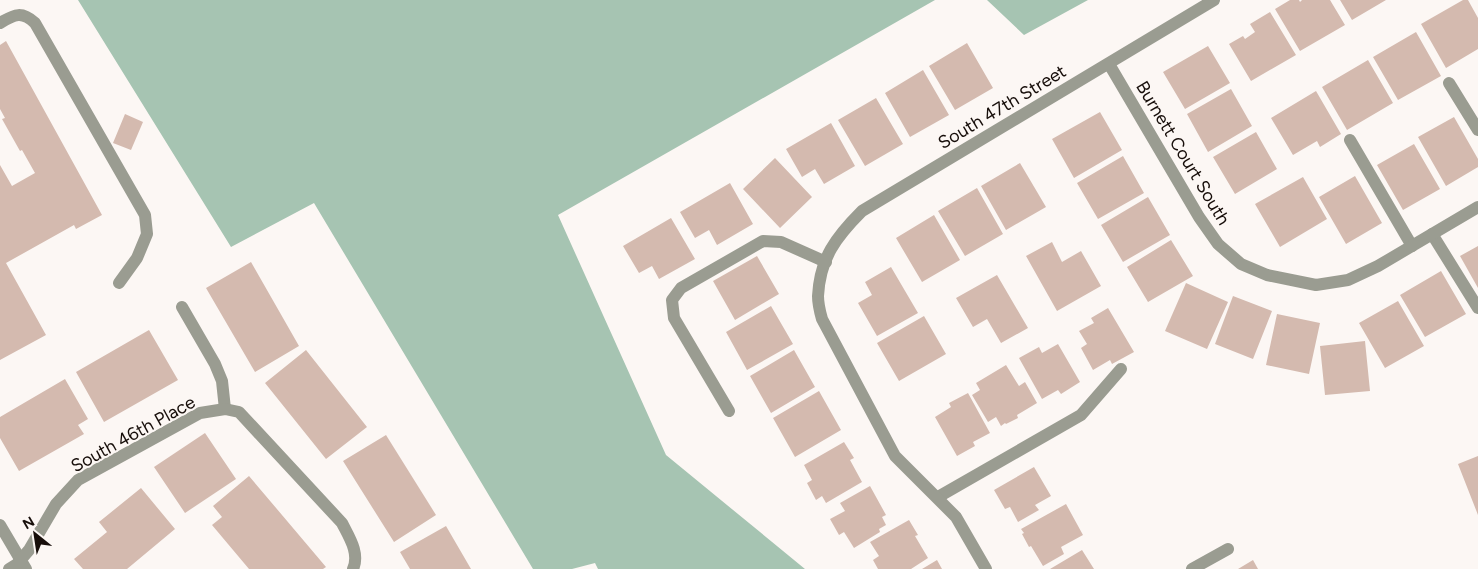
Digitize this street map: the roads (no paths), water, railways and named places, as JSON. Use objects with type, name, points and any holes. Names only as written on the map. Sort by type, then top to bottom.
[{"type":"street","name":"South 47th Street","points":[[986,569],[956,517],[895,456],[822,319],[818,297],[830,248],[838,236],[862,211],[1214,0]]},
{"type":"street","points":[[0,22],[13,15],[27,15],[35,23],[145,214],[147,234],[138,258],[119,283]]},
{"type":"street","name":"Burnett Court South","points":[[1109,64],[1199,217],[1218,244],[1241,264],[1267,275],[1316,285],[1348,280],[1378,266],[1412,246]]},
{"type":"street","points":[[1449,83],[1478,130]]},
{"type":"street","points":[[1350,140],[1412,246],[1478,207]]},
{"type":"street","points":[[1432,234],[1478,308]]},
{"type":"street","points":[[729,411],[674,318],[672,300],[681,288],[763,241],[781,242],[826,262]]},
{"type":"street","points":[[182,307],[215,364],[222,381],[226,409],[239,412],[342,523],[353,544],[355,564],[353,569]]},
{"type":"street","points":[[938,497],[1081,415],[1121,369]]},
{"type":"street","name":"South 46th Place","points":[[9,569],[23,565],[29,550],[56,504],[78,480],[200,414],[226,409]]},
{"type":"street","points":[[0,526],[23,565]]},
{"type":"street","points":[[1192,569],[1228,549]]}]
